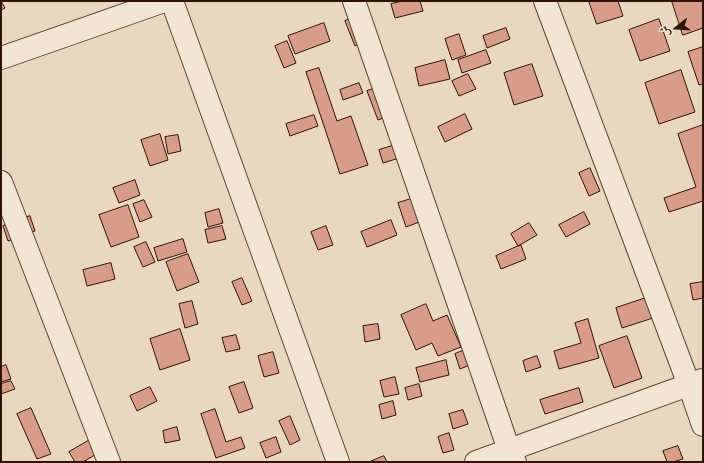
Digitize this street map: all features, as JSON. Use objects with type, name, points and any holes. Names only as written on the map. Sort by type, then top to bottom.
[{"type":"street","points":[[1,58],[164,1]]},
{"type":"street","points":[[172,1],[338,462]]},
{"type":"street","points":[[354,1],[512,456]]},
{"type":"street","points":[[545,1],[696,382],[703,425]]},
{"type":"street","points":[[1,182],[109,462]]},
{"type":"street","points":[[476,462],[512,456],[696,382]]},
{"type":"building","points":[[1,1],[5,8],[1,10]]},
{"type":"building","points":[[403,1],[420,1],[423,11],[395,18],[391,4]]},
{"type":"building","points":[[589,1],[618,1],[623,16],[597,24]]},
{"type":"building","points":[[672,1],[703,1],[703,28],[683,35]]},
{"type":"building","points":[[357,16],[366,41],[355,46],[345,21]]},
{"type":"building","points":[[659,19],[670,51],[640,61],[629,30]]},
{"type":"building","points":[[324,23],[330,41],[295,54],[288,36]]},
{"type":"building","points":[[506,28],[510,39],[487,48],[483,36]]},
{"type":"building","points":[[459,34],[466,55],[452,60],[445,39]]},
{"type":"building","points":[[287,41],[296,63],[284,68],[275,46]]},
{"type":"building","points":[[703,47],[703,84],[699,85],[688,52]]},
{"type":"building","points":[[486,50],[491,63],[462,73],[458,60]]},
{"type":"building","points":[[445,60],[450,79],[419,86],[415,68]]},
{"type":"building","points":[[532,64],[543,96],[514,105],[504,73]]},
{"type":"building","points":[[319,68],[337,121],[351,116],[368,165],[340,174],[306,72]]},
{"type":"building","points":[[681,70],[695,112],[659,124],[645,83]]},
{"type":"building","points":[[468,74],[476,89],[459,96],[452,81]]},
{"type":"building","points":[[359,83],[363,93],[343,100],[340,90]]},
{"type":"building","points":[[384,85],[394,114],[378,120],[367,91]]},
{"type":"building","points":[[465,114],[472,129],[445,142],[438,127]]},
{"type":"building","points":[[314,115],[318,126],[290,136],[286,124]]},
{"type":"building","points":[[703,125],[703,201],[669,212],[664,198],[696,187],[678,134]]},
{"type":"building","points":[[160,134],[168,160],[150,166],[141,140]]},
{"type":"building","points":[[178,135],[181,151],[168,154],[165,137]]},
{"type":"building","points":[[405,142],[409,155],[383,163],[379,150]]},
{"type":"building","points":[[590,168],[600,191],[589,196],[579,173]]},
{"type":"building","points":[[135,180],[140,195],[119,203],[113,188]]},
{"type":"building","points":[[414,198],[422,221],[406,227],[398,203]]},
{"type":"building","points":[[144,200],[152,217],[140,222],[133,204]]},
{"type":"building","points":[[128,205],[139,237],[111,247],[99,215]]},
{"type":"building","points":[[219,209],[223,223],[208,227],[205,213]]},
{"type":"building","points":[[584,212],[590,224],[566,237],[559,225]]},
{"type":"building","points":[[30,216],[35,231],[8,241],[3,226]]},
{"type":"building","points":[[391,220],[397,235],[367,247],[361,232]]},
{"type":"building","points":[[529,223],[537,235],[518,246],[511,234]]},
{"type":"building","points":[[222,226],[226,239],[208,243],[205,230]]},
{"type":"building","points":[[326,226],[333,245],[318,250],[311,232]]},
{"type":"building","points":[[183,239],[187,252],[158,261],[154,248]]},
{"type":"building","points":[[146,242],[155,262],[143,267],[134,247]]},
{"type":"building","points":[[521,245],[526,259],[501,269],[496,256]]},
{"type":"building","points":[[188,254],[199,282],[177,291],[166,262]]},
{"type":"building","points":[[111,263],[115,279],[87,286],[83,270]]},
{"type":"building","points":[[242,278],[252,301],[242,305],[232,282]]},
{"type":"building","points":[[703,282],[703,298],[693,300],[690,284]]},
{"type":"building","points":[[649,297],[656,317],[622,328],[616,308]]},
{"type":"building","points":[[192,301],[198,324],[185,328],[179,304]]},
{"type":"building","points":[[426,304],[433,321],[447,315],[461,347],[438,356],[432,343],[416,350],[401,315]]},
{"type":"building","points":[[588,319],[599,358],[559,369],[554,351],[581,343],[575,323]]},
{"type":"building","points":[[378,324],[380,339],[365,342],[363,326]]},
{"type":"building","points":[[180,329],[190,360],[160,370],[150,339]]},
{"type":"building","points":[[236,335],[240,349],[226,352],[222,338]]},
{"type":"building","points":[[627,336],[642,378],[614,388],[599,346]]},
{"type":"building","points":[[467,349],[472,364],[460,369],[455,354]]},
{"type":"building","points":[[273,352],[279,373],[264,377],[258,356]]},
{"type":"building","points":[[537,356],[541,367],[526,372],[523,361]]},
{"type":"building","points":[[446,360],[449,375],[420,382],[416,368]]},
{"type":"building","points":[[6,365],[11,379],[1,382],[1,367]]},
{"type":"building","points":[[395,377],[399,394],[384,397],[380,381]]},
{"type":"building","points":[[11,381],[15,389],[1,394],[1,384]]},
{"type":"building","points":[[244,382],[253,408],[239,413],[229,387]]},
{"type":"building","points":[[419,384],[422,396],[408,400],[405,388]]},
{"type":"building","points":[[150,387],[157,401],[137,411],[130,396]]},
{"type":"building","points":[[579,388],[583,402],[545,414],[540,400]]},
{"type":"building","points":[[393,401],[396,415],[382,419],[379,405]]},
{"type":"building","points":[[31,408],[51,454],[37,459],[17,414]]},
{"type":"building","points":[[215,409],[226,442],[241,437],[245,448],[216,458],[201,414]]},
{"type":"building","points":[[463,410],[468,424],[453,429],[449,414]]},
{"type":"building","points":[[290,416],[300,440],[290,445],[279,421]]},
{"type":"building","points":[[177,427],[180,440],[165,443],[163,431]]},
{"type":"building","points":[[449,433],[454,450],[443,453],[438,437]]},
{"type":"building","points":[[95,437],[103,450],[83,462],[75,462],[69,452]]},
{"type":"building","points":[[276,437],[281,452],[266,458],[260,443]]},
{"type":"building","points":[[678,446],[683,459],[667,462],[663,451]]},
{"type":"building","points":[[384,456],[387,462],[369,462]]}]
